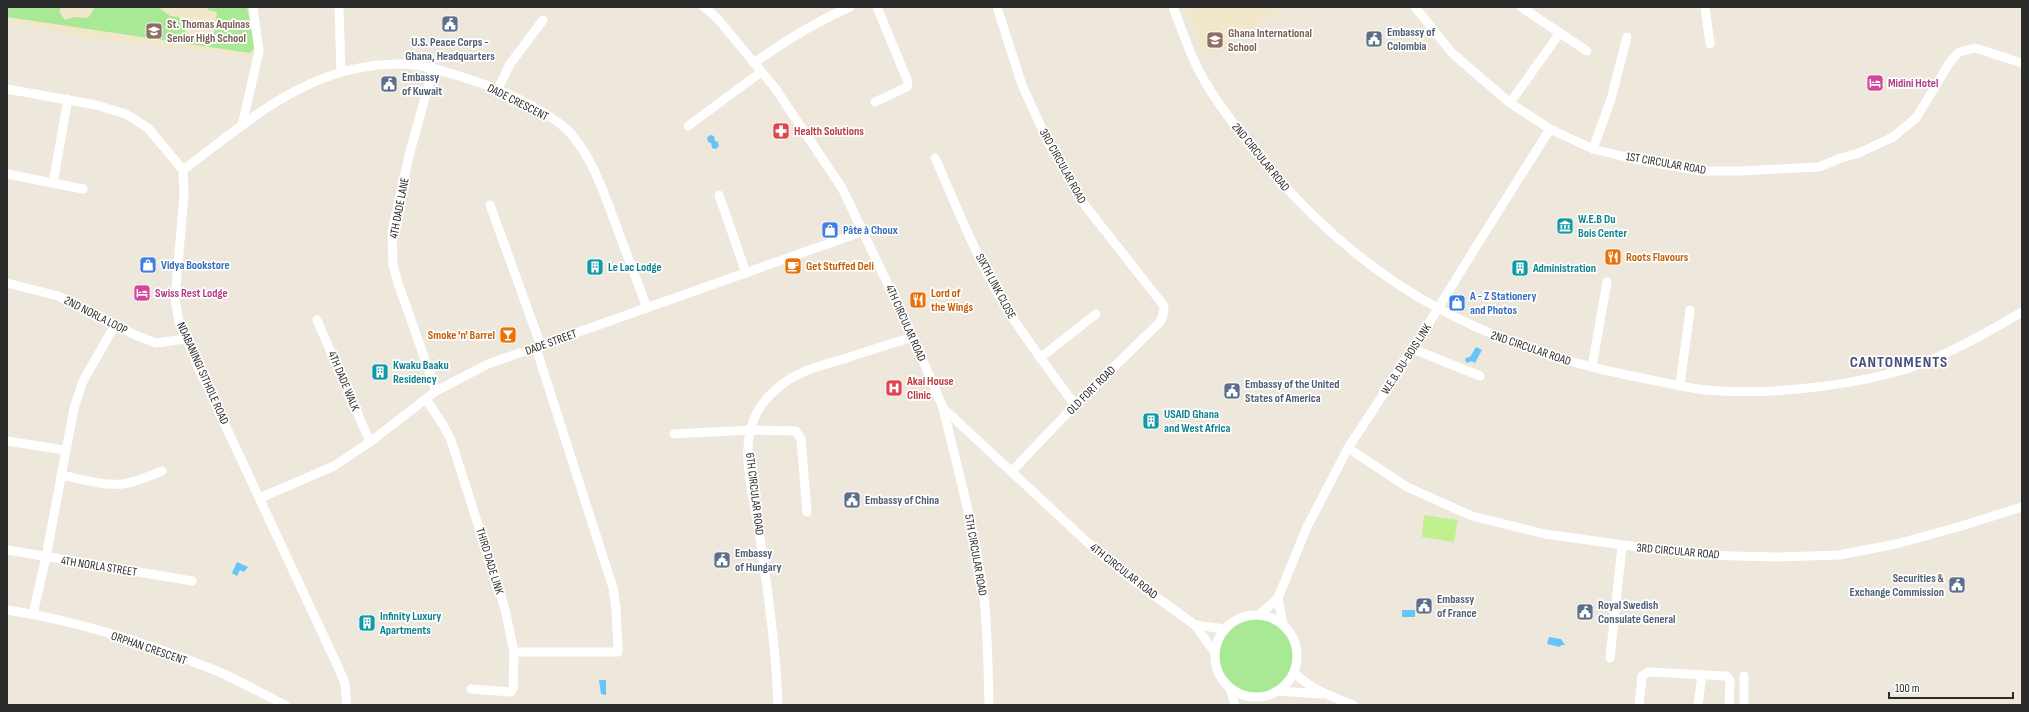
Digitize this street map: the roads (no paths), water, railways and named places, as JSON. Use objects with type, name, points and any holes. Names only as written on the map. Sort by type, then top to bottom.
[{"type":"street","points":[[242,126],[259,51],[252,7]]},
{"type":"street","points":[[339,7],[342,72]]},
{"type":"street","name":"4TH CIRCULAR ROAD","points":[[704,7],[716,18],[761,72],[796,118],[842,188],[864,231],[913,337],[943,408],[1087,542],[1126,575],[1195,625],[1215,653]]},
{"type":"street","points":[[754,63],[790,38],[819,21],[850,7]]},
{"type":"street","points":[[875,102],[907,87],[908,82],[877,7]]},
{"type":"street","name":"3RD CIRCULAR ROAD","points":[[997,7],[1022,85],[1048,142],[1084,204],[1164,306]]},
{"type":"street","name":"2ND CIRCULAR ROAD","points":[[1173,7],[1198,70],[1236,128],[1287,191],[1339,241],[1392,280],[1438,309],[1498,338],[1535,352],[1592,367],[1712,390],[1768,390],[1842,384],[1894,373],[1967,342],[2022,312]]},
{"type":"street","name":"1ST CIRCULAR ROAD","points":[[1415,7],[1452,54],[1510,103],[1550,129],[1593,149],[1638,160],[1701,171],[1740,171],[1819,166],[1841,158],[1859,154],[1893,136],[1916,118],[1950,62],[1959,52],[1968,48],[1983,49],[2022,63]]},
{"type":"street","points":[[1521,7],[1559,34],[1587,51]]},
{"type":"street","points":[[1704,7],[1710,44]]},
{"type":"street","points":[[498,89],[510,64],[543,20]]},
{"type":"street","points":[[1510,103],[1559,34]]},
{"type":"street","points":[[1593,149],[1611,99],[1628,37]]},
{"type":"street","name":"DADE CRESCENT","points":[[183,170],[271,103],[293,91],[342,72],[373,66],[399,64],[433,68],[498,89],[551,117],[572,135],[590,162],[606,198],[647,308]]},
{"type":"street","name":"4TH DADE LANE","points":[[433,68],[409,156],[392,231],[392,246],[393,265],[398,283],[436,391]]},
{"type":"street","points":[[688,126],[761,72]]},
{"type":"street","points":[[7,89],[68,99],[96,105],[126,114],[148,128],[183,170]]},
{"type":"street","points":[[53,183],[68,99]]},
{"type":"street","name":"W.E.B. DU-BOIS LINK","points":[[1259,615],[1278,598],[1306,529],[1348,448],[1413,349],[1550,129]]},
{"type":"street","name":"SIXTH LINK CLOSE","points":[[935,158],[970,236],[1004,304],[1040,358],[1075,405]]},
{"type":"street","name":"NDABANINGI SITHOLE ROAD","points":[[183,170],[184,195],[175,299],[179,322],[185,339],[339,669],[345,684],[346,705]]},
{"type":"street","points":[[7,174],[83,189]]},
{"type":"street","points":[[719,195],[746,273]]},
{"type":"street","points":[[490,205],[538,347],[613,588],[616,609],[618,652],[514,652]]},
{"type":"street","name":"DADE STREET","points":[[260,498],[334,466],[370,442],[436,391],[488,364],[864,231]]},
{"type":"street","points":[[1592,367],[1606,282]]},
{"type":"street","name":"2ND NORLA LOOP","points":[[7,283],[58,296],[156,343],[185,339]]},
{"type":"street","name":"OLD FORT ROAD","points":[[1012,472],[1075,405],[1160,322],[1164,315],[1164,306]]},
{"type":"street","points":[[1680,385],[1690,310]]},
{"type":"street","points":[[1040,358],[1096,314]]},
{"type":"street","name":"4TH DADE WALK","points":[[317,320],[370,442]]},
{"type":"street","points":[[33,614],[46,557],[64,450],[74,408],[83,381],[114,324]]},
{"type":"street","name":"6TH CIRCULAR ROAD","points":[[778,705],[777,673],[767,585],[749,465],[750,430],[758,410],[780,385],[812,368],[913,337]]},
{"type":"street","points":[[1413,349],[1480,376]]},
{"type":"street","name":"THIRD DADE LINK","points":[[426,399],[444,425],[457,458],[505,609],[514,652],[513,689],[511,692],[471,690]]},
{"type":"street","name":"5TH CIRCULAR ROAD","points":[[943,408],[962,481],[981,578],[988,645],[989,705]]},
{"type":"street","points":[[674,434],[750,430],[796,431],[802,439],[807,512]]},
{"type":"street","points":[[7,441],[64,450]]},
{"type":"street","name":"3RD CIRCULAR ROAD","points":[[1348,448],[1407,487],[1472,516],[1545,534],[1694,555],[1777,557],[1839,556],[1896,544],[1958,527],[2022,506]]},
{"type":"street","points":[[61,475],[108,484],[122,484],[136,481],[162,471]]},
{"type":"street","points":[[1610,658],[1622,546]]},
{"type":"street","name":"4TH NORLA STREET","points":[[7,550],[192,581]]},
{"type":"street","points":[[1278,598],[1283,625]]},
{"type":"street","name":"ORPHAN CRESCENT","points":[[7,610],[33,614],[123,638],[160,650],[218,672],[285,705]]},
{"type":"street","points":[[1259,615],[1272,618],[1283,625],[1291,635],[1296,646],[1297,660],[1294,672],[1288,683],[1278,691],[1268,696],[1257,698],[1243,695],[1230,688],[1221,678],[1216,666],[1215,653],[1218,640],[1225,629],[1235,621],[1246,616],[1259,615]]},
{"type":"street","name":"4TH CIRCULAR ROAD","points":[[1195,625],[1225,629]]},
{"type":"street","points":[[1294,672],[1307,683],[1327,695]]},
{"type":"street","points":[[1639,705],[1642,676],[1645,673],[1726,676],[1729,678],[1729,705]]},
{"type":"street","points":[[1698,705],[1702,676]]},
{"type":"street","points":[[1744,676],[1744,705]]},
{"type":"street","points":[[1230,688],[1235,705]]},
{"type":"street","points":[[1278,691],[1313,692],[1327,695],[1353,705]]},
{"type":"street","points":[[1248,705],[1257,698]]},
{"type":"water","points":[[710,135],[714,136],[715,141],[718,142],[719,146],[716,149],[712,148],[711,143],[708,142],[707,138]]},
{"type":"water","points":[[1476,347],[1482,350],[1475,363],[1471,361],[1468,363],[1465,361],[1466,358],[1470,357]]},
{"type":"water","points":[[237,562],[248,567],[244,572],[240,570],[237,576],[232,573]]},
{"type":"water","points":[[1402,610],[1415,610],[1415,617],[1402,617]]},
{"type":"water","points":[[1549,637],[1561,639],[1565,645],[1561,645],[1560,647],[1547,644]]},
{"type":"water","points":[[599,680],[606,680],[606,695],[601,694]]},
{"type":"place","name":"U.S. Peace Corps - Ghana, Headquarters","points":[[450,24]]},
{"type":"place","name":"St. Thomas Aquinas Senior High School","points":[[154,31]]},
{"type":"place","name":"Embassy of Colombia","points":[[1374,39]]},
{"type":"place","name":"Ghana International School","points":[[1215,40]]},
{"type":"place","name":"Midini Hotel","points":[[1875,83]]},
{"type":"place","name":"Embassy of Kuwait","points":[[389,84]]},
{"type":"place","name":"Health Solutions","points":[[781,131]]},
{"type":"place","name":"W.E.B Du Bois Center","points":[[1565,226]]},
{"type":"place","name":"Pâte à Choux","points":[[830,230]]},
{"type":"place","name":"Roots Flavours","points":[[1613,257]]},
{"type":"place","name":"Vidya Bookstore","points":[[148,265]]},
{"type":"place","name":"Get Stuffed Deli","points":[[793,266]]},
{"type":"place","name":"Le Lac Lodge","points":[[595,267]]},
{"type":"place","name":"Administration","points":[[1520,268]]},
{"type":"place","name":"Swiss Rest Lodge","points":[[142,293]]},
{"type":"place","name":"Lord of the Wings","points":[[918,300]]},
{"type":"place","name":"A - Z Stationery and Photos","points":[[1457,303]]},
{"type":"place","name":"Smoke 'n' Barrel","points":[[508,335]]},
{"type":"place","name":"Kwaku Baaku Residency","points":[[380,372]]},
{"type":"place","name":"Akai House Clinic","points":[[894,388]]},
{"type":"place","name":"Embassy of the United States of America","points":[[1232,391]]},
{"type":"place","name":"USAID Ghana and West Africa","points":[[1151,421]]},
{"type":"place","name":"Embassy of China","points":[[852,500]]},
{"type":"place","name":"Embassy of Hungary","points":[[722,560]]},
{"type":"place","name":"Securities & Exchange Commission","points":[[1957,585]]},
{"type":"place","name":"Embassy of France","points":[[1424,606]]},
{"type":"place","name":"Royal Swedish Consulate General","points":[[1585,612]]},
{"type":"place","name":"Infinity Luxury Apartments","points":[[367,623]]},
{"type":"district","name":"CANTONMENTS","points":[[1899,361]]}]
